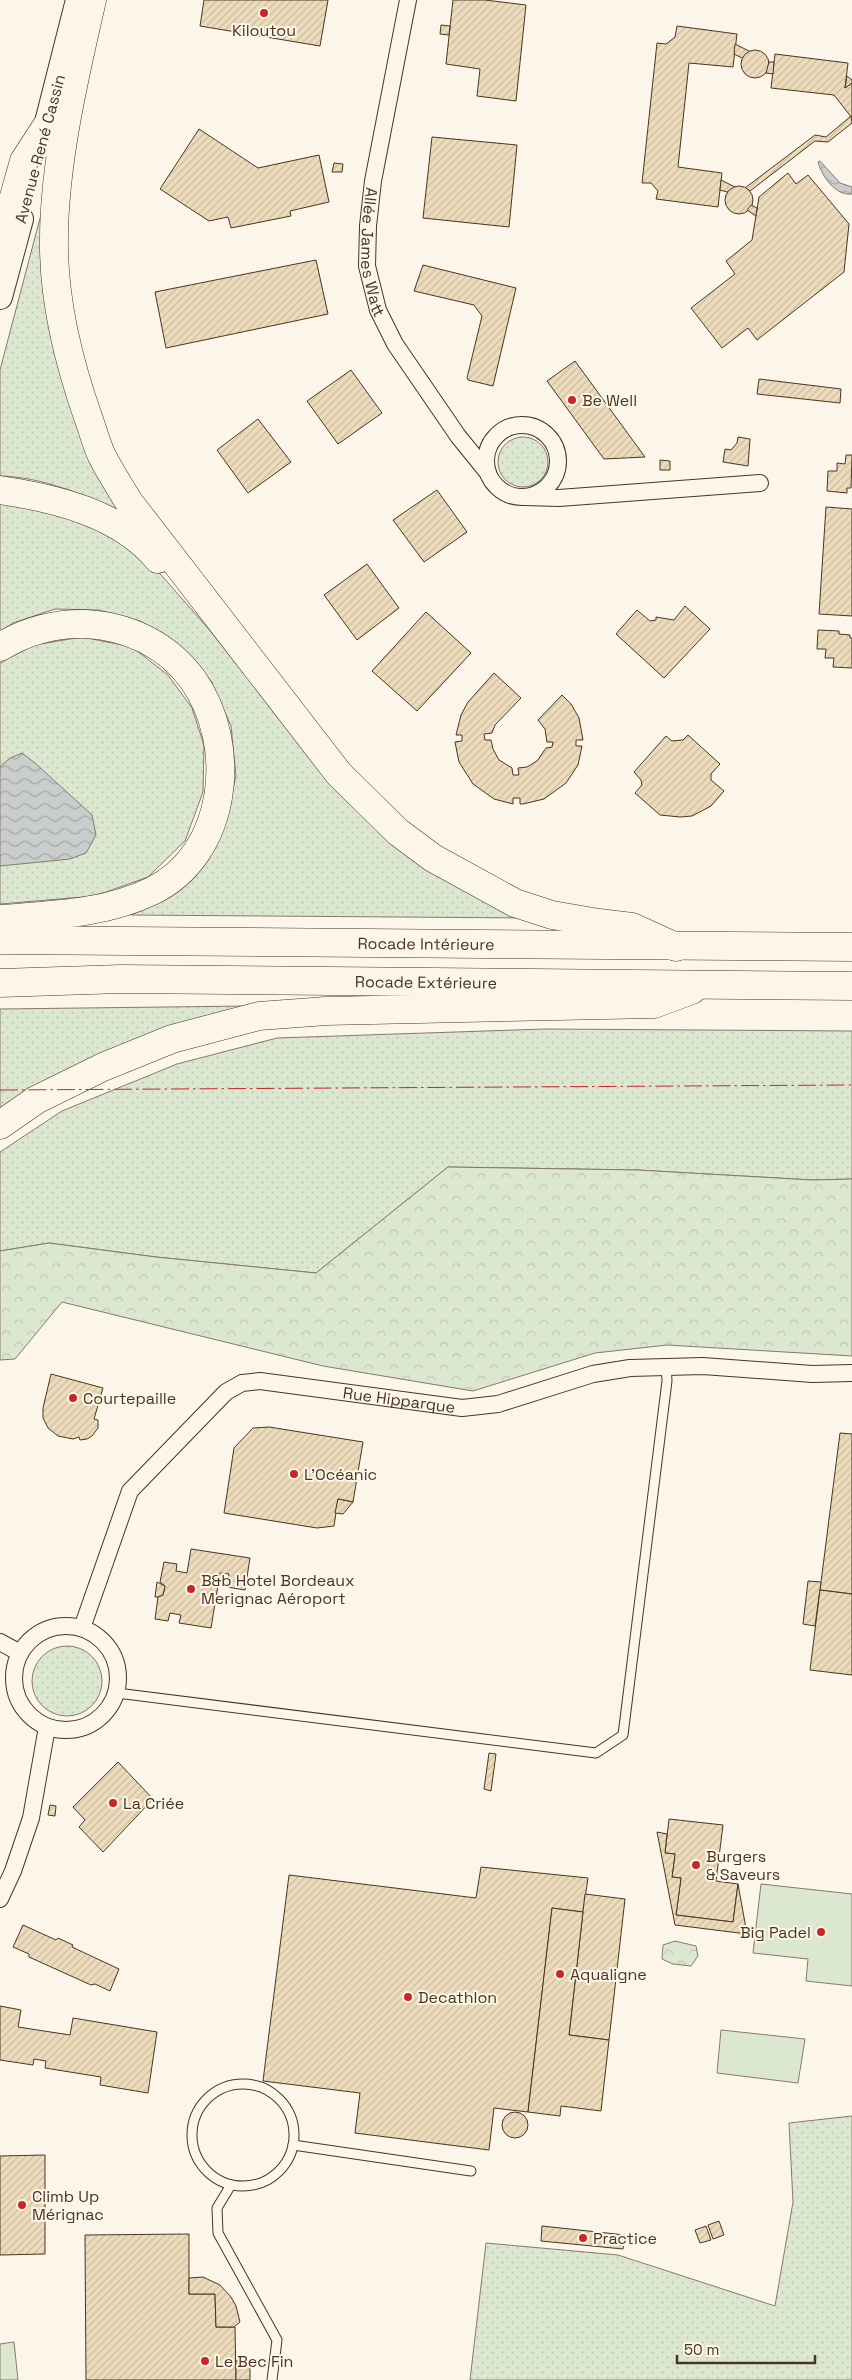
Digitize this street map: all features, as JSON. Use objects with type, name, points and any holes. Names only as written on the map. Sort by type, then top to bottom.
[{"type":"highway","points":[[92,0],[65,135],[54,238],[58,302],[79,393],[102,456],[129,502],[338,774]]},
{"type":"highway","points":[[0,246],[24,161],[46,127]]},
{"type":"highway","points":[[0,490],[34,495],[72,506],[113,523],[151,550],[309,750],[338,774],[405,837],[433,858],[515,903],[552,914],[632,927],[676,947]]},
{"type":"highway","points":[[0,647],[12,639],[44,628],[74,624],[106,625],[130,632],[152,643],[175,660],[193,680],[211,714],[219,742],[220,771],[220,792],[213,820],[200,847],[180,870],[153,890],[122,903],[91,910],[0,919]]},
{"type":"highway","name":"Rocade Intérieure","points":[[0,940],[852,947]]},
{"type":"highway","name":"Rocade Extérieure","points":[[0,983],[121,979],[710,983],[852,986]]},
{"type":"highway","points":[[0,1125],[36,1100],[103,1068],[172,1039],[259,1016],[326,1011],[654,1004],[710,983]]},
{"type":"main road","name":"Avenue René Cassin","points":[[0,297],[78,0]]},
{"type":"street","name":"Allée James Watt","points":[[408,0],[373,181],[368,226],[367,266],[378,310],[395,344],[458,436],[488,473]]},
{"type":"street","points":[[525,498],[536,495],[554,479],[558,467],[558,455],[554,444],[547,434],[537,428],[525,425],[513,426],[498,435],[488,449],[486,461],[488,473],[494,484],[502,492],[513,496],[525,498],[559,498],[760,483]]},
{"type":"street","name":"Rue Hipparque","points":[[82,1628],[130,1491],[226,1392],[242,1383],[260,1381],[447,1407],[480,1407],[498,1404],[593,1374],[666,1365],[812,1374],[852,1373]]},
{"type":"street","points":[[64,1626],[82,1628],[97,1635],[108,1647],[116,1661],[117,1693],[109,1708],[97,1721],[89,1725],[64,1731],[47,1727],[32,1718],[21,1704],[15,1688],[15,1670],[20,1654],[31,1639],[46,1629],[64,1626]]},
{"type":"street","points":[[0,1642],[20,1654]]},
{"type":"street","points":[[0,1899],[13,1871],[31,1818],[47,1727]]},
{"type":"lane","points":[[117,1693],[596,1753],[623,1736],[667,1381],[666,1365]]},
{"type":"lane","points":[[248,2084],[264,2089],[278,2098],[288,2112],[293,2128],[293,2145],[287,2161],[277,2173],[263,2182],[247,2186],[231,2185],[215,2178],[202,2167],[194,2152],[192,2135],[195,2118],[203,2103],[215,2092],[231,2085],[248,2084]]},
{"type":"lane","points":[[293,2145],[470,2171]]},
{"type":"lane","points":[[231,2185],[217,2208],[218,2233],[277,2340],[272,2380]]},
{"type":"green space","points":[[48,188],[45,259],[122,511],[47,483],[0,476],[0,370]]},
{"type":"green space","points":[[518,437],[528,437],[541,444],[548,457],[548,467],[541,480],[528,487],[518,487],[509,483],[502,476],[498,467],[498,457],[502,448],[509,441]]},
{"type":"green space","points":[[0,501],[68,516],[114,537],[155,568],[207,627],[319,768],[530,918],[131,915],[170,895],[204,865],[225,824],[236,776],[231,726],[211,681],[180,646],[140,621],[99,610],[55,609],[13,623],[0,631]]},
{"type":"green space","points":[[82,637],[132,647],[168,675],[192,708],[204,745],[203,792],[185,841],[148,877],[95,896],[0,904],[0,663],[34,645]]},
{"type":"green space","points":[[246,1006],[0,1109],[0,1009]]},
{"type":"green space","points":[[545,1029],[852,1031],[852,1179],[812,1180],[638,1170],[448,1167],[316,1273],[156,1257],[49,1243],[0,1251],[0,1152],[62,1111],[177,1064],[277,1038]]},
{"type":"green space","points":[[448,1167],[638,1170],[812,1180],[852,1179],[852,1356],[667,1345],[595,1353],[473,1391],[323,1366],[62,1302],[15,1359],[0,1360],[0,1251],[49,1243],[156,1257],[316,1273]]},
{"type":"green space","points":[[74,1646],[87,1652],[96,1661],[100,1667],[102,1681],[100,1695],[92,1706],[81,1714],[60,1716],[53,1714],[42,1706],[34,1695],[32,1674],[34,1667],[42,1656],[53,1648]]},
{"type":"green space","points":[[761,1884],[852,1894],[852,1986],[806,1981],[808,1959],[753,1953]]},
{"type":"green space","points":[[675,1941],[696,1946],[698,1956],[691,1966],[673,1964],[662,1959],[663,1945]]},
{"type":"green space","points":[[721,2030],[805,2039],[798,2083],[717,2073]]},
{"type":"green space","points":[[852,2116],[852,2380],[470,2380],[486,2243],[618,2255],[775,2306],[793,2202],[789,2123]]},
{"type":"green space","points":[[14,2342],[18,2380],[0,2380],[0,2344]]},
{"type":"water","points":[[820,161],[840,183],[852,187],[852,194],[840,192],[830,184],[820,167],[818,162]]},
{"type":"water","points":[[22,753],[92,815],[96,835],[86,853],[70,859],[0,866],[0,767],[10,758]]},
{"type":"building","name":"Kiloutou","points":[[204,0],[328,0],[320,46],[200,26]]},
{"type":"building","points":[[453,0],[485,0],[526,5],[516,101],[477,96],[480,69],[446,64]]},
{"type":"building","points":[[441,25],[450,26],[449,35],[440,34]]},
{"type":"building","points":[[677,26],[737,34],[733,67],[689,63],[678,167],[722,173],[718,207],[656,199],[658,191],[651,183],[642,183],[657,43],[666,44],[675,37]]},
{"type":"building","points":[[735,44],[749,51],[742,58],[734,54]]},
{"type":"building","points":[[755,50],[765,54],[769,64],[765,74],[755,78],[745,74],[741,64],[745,54]]},
{"type":"building","points":[[775,54],[848,63],[845,88],[852,83],[852,118],[834,95],[771,88]]},
{"type":"building","points":[[769,62],[774,62],[773,74],[766,73]]},
{"type":"building","points":[[847,76],[852,80],[852,83],[845,88]]},
{"type":"building","points":[[851,116],[852,123],[828,142],[815,141],[750,191],[745,188],[815,135],[826,137]]},
{"type":"building","points":[[199,129],[258,168],[319,155],[329,202],[290,211],[291,216],[231,228],[228,217],[209,221],[160,189]]},
{"type":"building","points":[[432,137],[517,145],[509,227],[423,218]]},
{"type":"building","points":[[334,163],[343,164],[342,172],[332,172]]},
{"type":"building","points":[[788,173],[796,184],[808,175],[849,224],[844,272],[757,340],[748,328],[722,348],[691,308],[735,274],[726,261],[752,240],[759,197]]},
{"type":"building","points":[[721,180],[735,187],[727,192],[720,190]]},
{"type":"building","points":[[739,186],[749,190],[753,200],[749,210],[739,214],[729,210],[725,200],[729,190]]},
{"type":"building","points":[[751,205],[757,208],[756,216],[747,210]]},
{"type":"building","points":[[316,260],[328,314],[166,348],[155,292]]},
{"type":"building","points":[[423,265],[516,288],[493,386],[468,380],[467,378],[482,316],[474,305],[414,291]]},
{"type":"building","points":[[575,361],[645,457],[604,459],[547,381]]},
{"type":"building","points":[[351,370],[382,413],[338,444],[307,401]]},
{"type":"building","points":[[759,379],[841,389],[840,403],[757,394]]},
{"type":"building","points":[[258,419],[291,462],[248,493],[217,450]]},
{"type":"building","points":[[738,437],[750,439],[748,466],[723,462],[725,449],[731,450],[737,443]]},
{"type":"building","points":[[846,455],[852,455],[851,488],[847,488],[847,493],[827,491],[828,471],[837,471],[837,463],[845,464]]},
{"type":"building","points":[[660,460],[670,461],[670,470],[660,470]]},
{"type":"building","points":[[437,490],[467,532],[424,562],[393,520]]},
{"type":"building","points":[[826,507],[852,509],[852,616],[819,614]]},
{"type":"building","points":[[367,564],[399,608],[357,640],[324,595]]},
{"type":"building","points":[[685,606],[710,629],[664,678],[616,634],[637,610],[650,621],[656,620],[656,617],[674,620]]},
{"type":"building","points":[[426,612],[471,653],[417,711],[372,671]]},
{"type":"building","points":[[818,630],[839,631],[839,634],[850,635],[850,638],[852,638],[852,668],[833,667],[834,658],[825,658],[826,649],[817,649]]},
{"type":"building","points":[[494,673],[521,698],[495,725],[492,733],[484,734],[485,740],[491,740],[499,760],[512,768],[513,775],[519,775],[518,768],[527,767],[537,761],[546,748],[552,747],[553,742],[547,742],[545,729],[538,720],[562,695],[571,704],[579,718],[583,740],[576,740],[576,746],[582,746],[578,765],[566,783],[544,799],[520,804],[520,798],[513,798],[513,804],[494,799],[473,784],[459,762],[455,742],[462,741],[462,735],[456,735],[461,715],[468,702]]},
{"type":"building","points":[[688,735],[720,764],[711,774],[711,780],[724,791],[711,806],[692,816],[660,815],[635,793],[642,785],[641,780],[634,772],[666,736],[672,741],[683,740]]},
{"type":"building","name":"Courtepaille","points":[[51,1374],[103,1388],[94,1419],[98,1420],[98,1428],[92,1436],[87,1439],[80,1440],[79,1437],[73,1439],[58,1436],[48,1428],[43,1418],[43,1408]]},
{"type":"building","name":"L’Océanic","points":[[269,1427],[363,1442],[353,1502],[338,1499],[334,1526],[317,1528],[224,1513],[234,1448],[253,1428]]},
{"type":"building","points":[[840,1433],[852,1434],[852,1594],[820,1590]]},
{"type":"building","points":[[338,1499],[353,1502],[343,1514],[335,1513]]},
{"type":"building","name":"B&b Hotel Bordeaux Merignac Aéroport","points":[[191,1549],[250,1558],[245,1590],[227,1587],[229,1574],[220,1573],[211,1628],[179,1623],[181,1615],[170,1613],[168,1621],[155,1619],[158,1597],[163,1595],[165,1586],[160,1582],[164,1562],[177,1564],[176,1571],[187,1573]]},
{"type":"building","points":[[808,1581],[821,1582],[815,1626],[803,1624]]},
{"type":"building","points":[[157,1582],[165,1586],[163,1595],[155,1597]]},
{"type":"building","points":[[820,1590],[852,1594],[852,1675],[810,1670]]},
{"type":"building","points":[[489,1753],[496,1754],[491,1791],[484,1789]]},
{"type":"building","name":"La Criée","points":[[118,1762],[153,1799],[103,1852],[79,1827],[85,1820],[73,1807]]},
{"type":"building","points":[[50,1805],[56,1806],[55,1816],[48,1815]]},
{"type":"building","name":"Burgers & Saveurs","points":[[669,1819],[723,1825],[716,1881],[738,1884],[733,1922],[676,1915],[681,1878],[672,1877],[675,1854],[665,1853]]},
{"type":"building","points":[[657,1832],[667,1834],[665,1853],[675,1854],[672,1877],[681,1878],[676,1915],[733,1922],[738,1884],[747,1934],[675,1925]]},
{"type":"building","name":"Decathlon","points":[[481,1867],[588,1878],[583,1912],[552,1908],[528,2112],[494,2108],[489,2150],[355,2133],[360,2093],[263,2081],[289,1875],[476,1898]]},
{"type":"building","points":[[585,1894],[625,1899],[609,2040],[569,2035]]},
{"type":"building","name":"Aqualigne","points":[[552,1908],[583,1912],[569,2035],[609,2040],[601,2111],[561,2106],[560,2116],[528,2112]]},
{"type":"building","points":[[23,1925],[56,1940],[58,1938],[73,1945],[72,1947],[119,1969],[110,1991],[95,1984],[91,1985],[29,1957],[29,1954],[13,1947]]},
{"type":"building","points":[[0,2006],[21,2010],[18,2027],[70,2035],[73,2018],[157,2032],[148,2093],[100,2085],[101,2077],[45,2068],[46,2061],[34,2059],[33,2065],[0,2060]]},
{"type":"building","points":[[515,2112],[524,2116],[528,2125],[524,2134],[515,2138],[506,2134],[502,2125],[506,2116]]},
{"type":"building","name":"Climb Up Mérignac","points":[[45,2155],[45,2254],[0,2255],[0,2156]]},
{"type":"building","points":[[719,2221],[724,2235],[713,2239],[708,2225]]},
{"type":"building","name":"Practice","points":[[542,2226],[625,2235],[623,2249],[541,2241]]},
{"type":"building","points":[[706,2226],[711,2240],[700,2243],[695,2230]]},
{"type":"building","points":[[189,2234],[189,2294],[215,2294],[216,2327],[235,2327],[236,2380],[86,2380],[85,2235]]},
{"type":"building","points":[[203,2277],[220,2285],[231,2297],[236,2306],[240,2322],[234,2327],[216,2327],[215,2294],[189,2294],[189,2278]]},
{"type":"building","points":[[250,2360],[250,2380],[236,2380],[236,2361]]},
{"type":"power","points":[[0,1090],[852,1085]]},
{"type":"place","name":"Kiloutou","points":[[264,13]]},
{"type":"place","name":"Be Well","points":[[572,400]]},
{"type":"place","name":"Courtepaille","points":[[73,1398]]},
{"type":"place","name":"L’Océanic","points":[[294,1474]]},
{"type":"place","name":"B&b Hotel Bordeaux Merignac Aéroport","points":[[191,1589]]},
{"type":"place","name":"La Criée","points":[[113,1803]]},
{"type":"place","name":"Burgers & Saveurs","points":[[696,1865]]},
{"type":"place","name":"Big Padel","points":[[821,1932]]},
{"type":"place","name":"Aqualigne","points":[[560,1974]]},
{"type":"place","name":"Decathlon","points":[[408,1997]]},
{"type":"place","name":"Climb Up Mérignac","points":[[22,2205]]},
{"type":"place","name":"Practice","points":[[583,2238]]},
{"type":"place","name":"Le Bec Fin","points":[[205,2361]]}]
